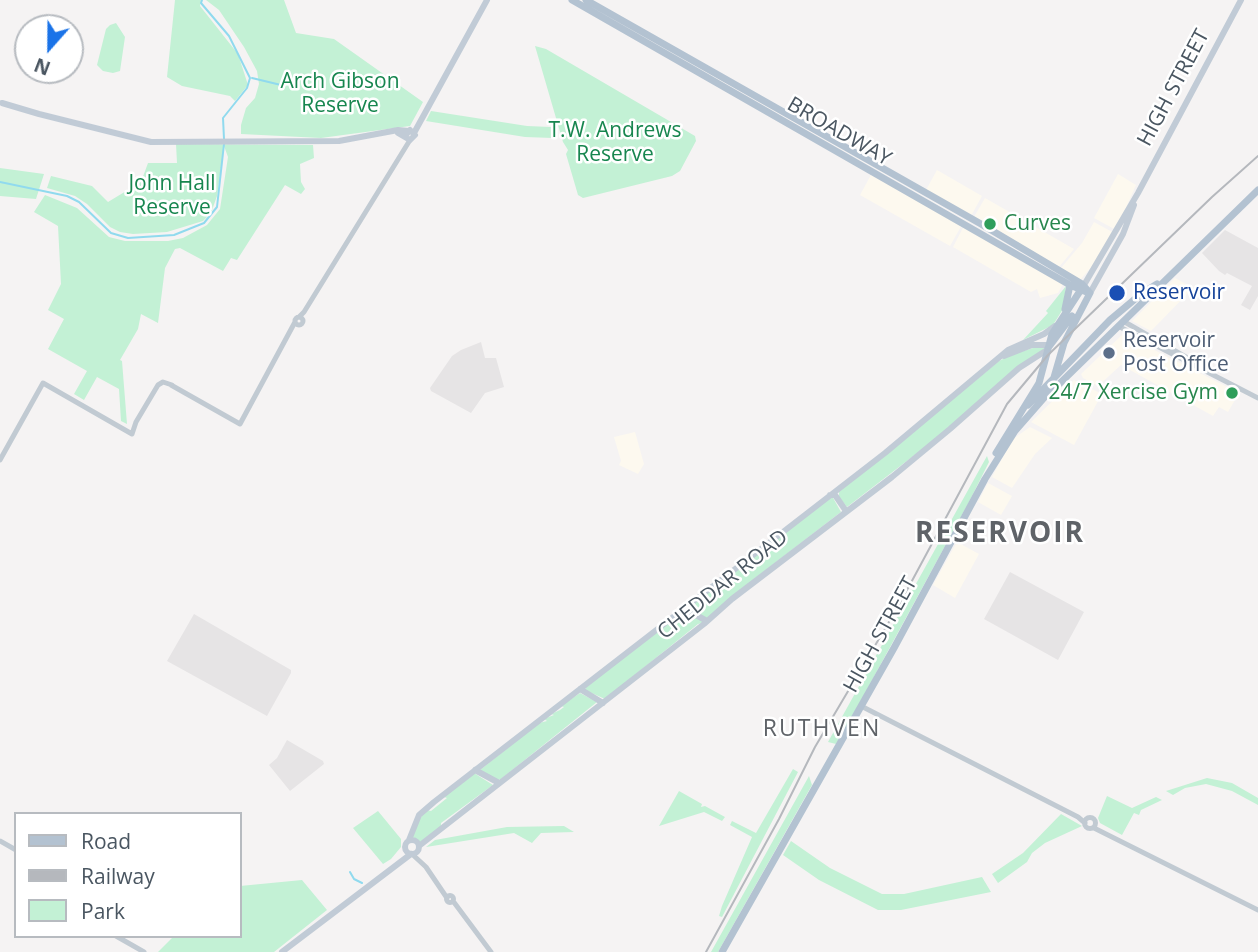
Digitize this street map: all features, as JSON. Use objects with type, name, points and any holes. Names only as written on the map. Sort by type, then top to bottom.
[{"type":"main road","points":[[1,102],[158,141],[339,141],[394,132],[409,134],[488,0]]},
{"type":"main road","name":"BROADWAY","points":[[586,0],[688,62],[1090,293]]},
{"type":"main road","name":"HIGH STREET","points":[[1048,347],[1090,293],[1138,193],[1241,0]]},
{"type":"main road","name":"BROADWAY","points":[[575,1],[688,62]]},
{"type":"main road","points":[[1016,419],[1112,319],[1166,279],[1258,190]]},
{"type":"main road","name":"HIGH STREET","points":[[985,479],[992,461],[1039,383],[1048,347],[1061,320],[1126,220]]},
{"type":"main road","name":"BROADWAY","points":[[1043,265],[1070,285],[1083,288]]},
{"type":"main road","points":[[1061,320],[1069,298],[1070,285]]},
{"type":"main road","points":[[1046,396],[1121,324],[1149,292]]},
{"type":"main road","name":"HIGH STREET","points":[[722,952],[985,479],[1015,431],[1046,396],[1054,379],[1059,357],[1082,305]]},
{"type":"main road","points":[[1112,319],[1121,324]]},
{"type":"main road","name":"CHEDDAR ROAD","points":[[391,868],[405,849],[422,812],[929,418],[1012,347],[1045,333],[1061,320]]},
{"type":"main road","points":[[1048,347],[1064,361],[1090,347],[1105,333],[1110,334]]},
{"type":"main road","name":"CHEDDAR ROAD","points":[[282,952],[415,851],[926,449],[1018,368],[1048,347],[1041,343],[999,358]]},
{"type":"main road","points":[[1034,358],[1040,359],[1045,374],[1054,379],[1066,376]]},
{"type":"main road","points":[[830,495],[835,495],[846,511]]},
{"type":"main road","points":[[685,609],[707,621]]},
{"type":"main road","points":[[580,689],[603,703]]},
{"type":"main road","points":[[475,770],[499,783]]},
{"type":"main road","points":[[405,849],[415,851],[415,841],[409,840]]},
{"type":"street","points":[[0,460],[16,438],[20,424],[44,383],[130,432],[158,383],[172,385],[239,424],[409,134]]},
{"type":"street","points":[[1121,324],[1258,398]]},
{"type":"street","points":[[861,706],[1086,821],[1088,828],[1095,825],[1258,910]]},
{"type":"street","points":[[415,851],[491,952]]},
{"type":"street","points":[[120,938],[144,952]]},
{"type":"shaded area","points":[[937,170],[982,196],[971,216],[926,190]]},
{"type":"shaded area","points":[[872,173],[963,223],[950,246],[860,195]]},
{"type":"shaded area","points":[[1118,174],[1136,185],[1116,230],[1094,218]]},
{"type":"shaded area","points":[[985,198],[1074,249],[1059,267],[974,217]]},
{"type":"shaded area","points":[[1094,222],[1114,233],[1101,256],[1080,280],[1061,268],[1082,243]]},
{"type":"shaded area","points":[[965,224],[1063,284],[1058,293],[1040,298],[1037,289],[1031,292],[953,247]]},
{"type":"shaded area","points":[[1225,230],[1258,248],[1258,296],[1250,310],[1241,305],[1252,286],[1227,273],[1225,275],[1202,253]]},
{"type":"shaded area","points":[[1175,278],[1193,288],[1151,331],[1132,321]]},
{"type":"shaded area","points":[[1123,334],[1239,393],[1228,412],[1219,407],[1213,416],[1121,365],[1098,386],[1083,378],[1081,374]]},
{"type":"shaded area","points":[[481,342],[485,358],[496,358],[504,387],[485,393],[471,413],[430,388],[452,356]]},
{"type":"shaded area","points":[[1074,380],[1102,394],[1074,445],[1031,422]]},
{"type":"shaded area","points":[[1030,427],[1052,438],[1035,454],[1012,488],[992,477],[1013,439]]},
{"type":"shaded area","points":[[635,432],[644,464],[638,474],[619,465],[621,461],[614,437]]},
{"type":"shaded area","points":[[988,483],[1012,496],[1001,515],[978,502]]},
{"type":"shaded area","points":[[957,542],[979,554],[955,598],[933,585]]},
{"type":"shaded area","points":[[1010,572],[1084,612],[1058,660],[984,619]]},
{"type":"shaded area","points":[[194,614],[291,670],[267,716],[167,661]]},
{"type":"shaded area","points":[[287,740],[324,764],[290,791],[269,765],[277,758]]},
{"type":"green space","points":[[175,0],[201,0],[200,6],[238,54],[248,85],[235,101],[230,96],[182,86],[167,77]]},
{"type":"green space","name":"Arch Gibson Reserve","points":[[206,0],[284,0],[296,33],[334,39],[423,102],[410,126],[321,138],[241,134],[246,108],[255,98],[259,84],[257,71],[219,10]]},
{"type":"green space","points":[[116,23],[125,37],[120,71],[113,73],[103,71],[97,65],[106,29]]},
{"type":"green space","name":"T.W. Andrews Reserve","points":[[535,46],[546,49],[695,136],[696,141],[680,171],[672,176],[583,198],[578,195],[566,154],[568,150],[563,142]]},
{"type":"green space","points":[[431,111],[527,126],[551,127],[553,138],[525,137],[426,121]]},
{"type":"green space","name":"John Hall Reserve","points":[[176,144],[313,145],[314,158],[300,164],[301,182],[305,189],[301,194],[285,185],[237,260],[231,258],[223,271],[180,248],[175,249],[165,268],[158,323],[141,314],[138,329],[120,360],[127,424],[121,421],[119,389],[97,377],[84,400],[74,394],[87,371],[48,349],[64,319],[48,310],[61,284],[58,226],[34,212],[45,195],[77,208],[109,237],[125,241],[168,241],[183,238],[207,225],[220,209],[228,157],[224,146],[217,196],[211,213],[203,221],[167,232],[120,232],[110,227],[75,196],[47,188],[51,176],[92,186],[108,202],[141,182],[148,163],[177,163]]},
{"type":"green space","points":[[0,168],[44,174],[36,199],[0,196]]},
{"type":"green space","points":[[1066,286],[1063,309],[1053,325],[1023,340],[1048,313],[1046,311]]},
{"type":"green space","points":[[1039,346],[1045,348],[847,507],[839,497],[839,491],[999,361]]},
{"type":"green space","points":[[987,456],[989,462],[970,500],[864,695],[836,744],[828,742]]},
{"type":"green space","points":[[832,496],[841,512],[732,596],[708,618],[691,610],[689,607]]},
{"type":"green space","points":[[683,611],[702,623],[605,699],[587,691],[585,688]]},
{"type":"green space","points":[[580,693],[597,702],[501,779],[498,780],[480,770],[539,723],[547,721],[544,719],[554,715],[551,714]]},
{"type":"green space","points":[[793,769],[798,772],[722,917],[719,916],[752,837],[730,825],[732,821],[756,833]]},
{"type":"green space","points":[[474,773],[493,785],[441,823],[441,826],[420,844],[412,838],[418,820],[427,810],[431,811]]},
{"type":"green space","points":[[809,776],[812,785],[718,952],[711,952]]},
{"type":"green space","points":[[1207,778],[1232,783],[1258,798],[1258,805],[1232,791],[1206,784],[1185,788],[1173,795],[1166,791]]},
{"type":"green space","points":[[679,791],[702,804],[701,807],[705,806],[725,817],[722,821],[704,812],[659,826]]},
{"type":"green space","points":[[1107,796],[1132,808],[1156,797],[1162,800],[1141,810],[1139,815],[1134,813],[1122,835],[1100,823],[1098,818]]},
{"type":"green space","points":[[378,811],[401,839],[401,847],[383,864],[353,828]]},
{"type":"green space","points":[[1061,814],[1082,826],[1045,843],[1032,853],[1027,862],[998,883],[992,874],[1023,853]]},
{"type":"green space","points":[[564,826],[574,832],[541,833],[532,843],[514,833],[426,847],[435,840],[507,827]]},
{"type":"green space","points":[[791,841],[830,868],[882,894],[904,894],[982,877],[991,892],[901,910],[878,910],[819,880],[783,855]]},
{"type":"green space","points":[[302,880],[327,910],[274,952],[158,952],[172,938],[242,938],[242,886]]},
{"type":"waterway","points":[[202,0],[201,3],[229,36],[250,78],[247,88],[223,118],[224,139]]},
{"type":"waterway","points":[[252,78],[281,85]]},
{"type":"waterway","points":[[0,182],[67,196],[79,202],[111,233],[128,238],[174,235],[204,223],[217,207],[224,144]]},
{"type":"waterway","points":[[350,872],[354,879],[362,883]]},
{"type":"railway","points":[[706,952],[815,747],[899,605],[1007,404],[1048,355],[1258,156]]},
{"type":"place","name":"Curves","points":[[990,224]]},
{"type":"place","name":"Reservoir","points":[[1117,293]]},
{"type":"place","name":"Reservoir Post Office","points":[[1109,353]]},
{"type":"place","name":"24/7 Xercise Gym","points":[[1232,393]]},
{"type":"district","name":"RESERVOIR","points":[[1000,534]]},
{"type":"district","name":"RUTHVEN","points":[[822,729]]}]
